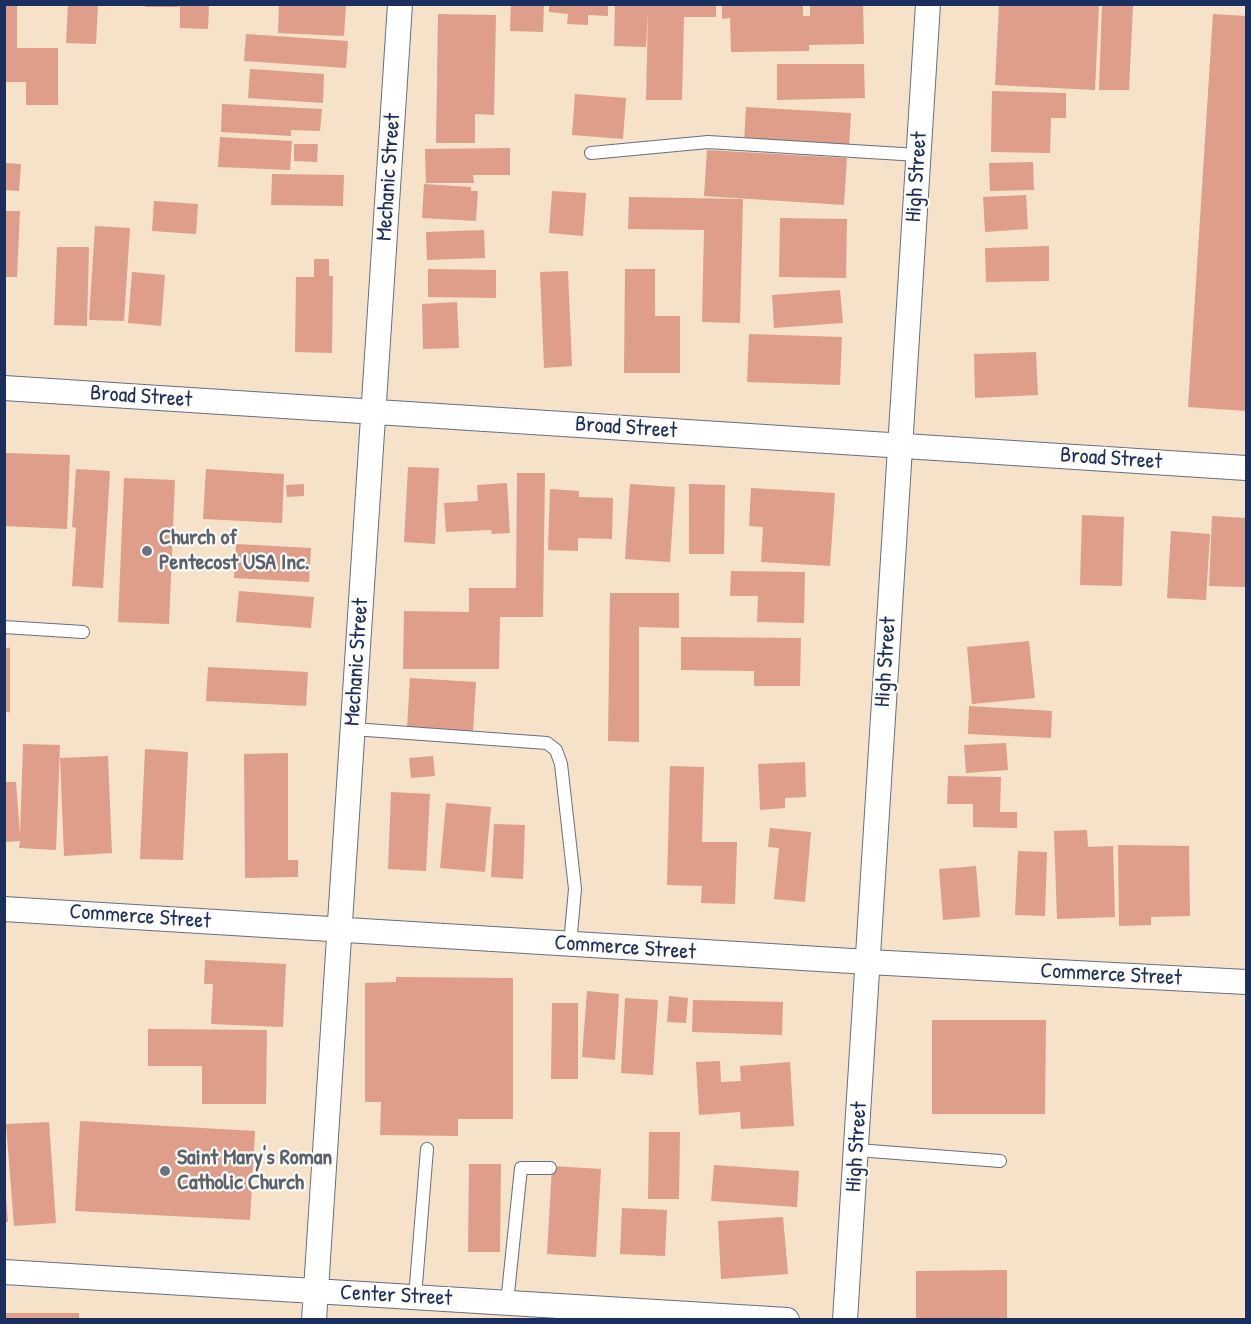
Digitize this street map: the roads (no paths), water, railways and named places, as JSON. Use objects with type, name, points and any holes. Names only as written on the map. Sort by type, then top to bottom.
[{"type":"street","name":"Mechanic Street","points":[[314,1320],[400,4]]},
{"type":"street","name":"High Street","points":[[845,1320],[928,4]]},
{"type":"street","name":"Broad Street","points":[[4,388],[1246,468]]},
{"type":"street","name":"Commerce Street","points":[[4,909],[868,963],[1246,982]]},
{"type":"street","name":"Center Street","points":[[4,1272],[788,1320]]},
{"type":"lane","points":[[591,153],[708,142],[918,155]]},
{"type":"lane","points":[[4,627],[83,632]]},
{"type":"lane","points":[[353,729],[547,743],[556,750],[561,764],[574,889],[570,944]]},
{"type":"lane","points":[[415,1297],[427,1149]]},
{"type":"lane","points":[[856,1150],[1000,1161]]},
{"type":"lane","points":[[507,1303],[521,1168],[550,1168]]},
{"type":"place","name":"Church of Pentecost USA Inc.","points":[[147,551]]},
{"type":"place","name":"Saint Mary's Roman Catholic Church","points":[[165,1171]]}]
